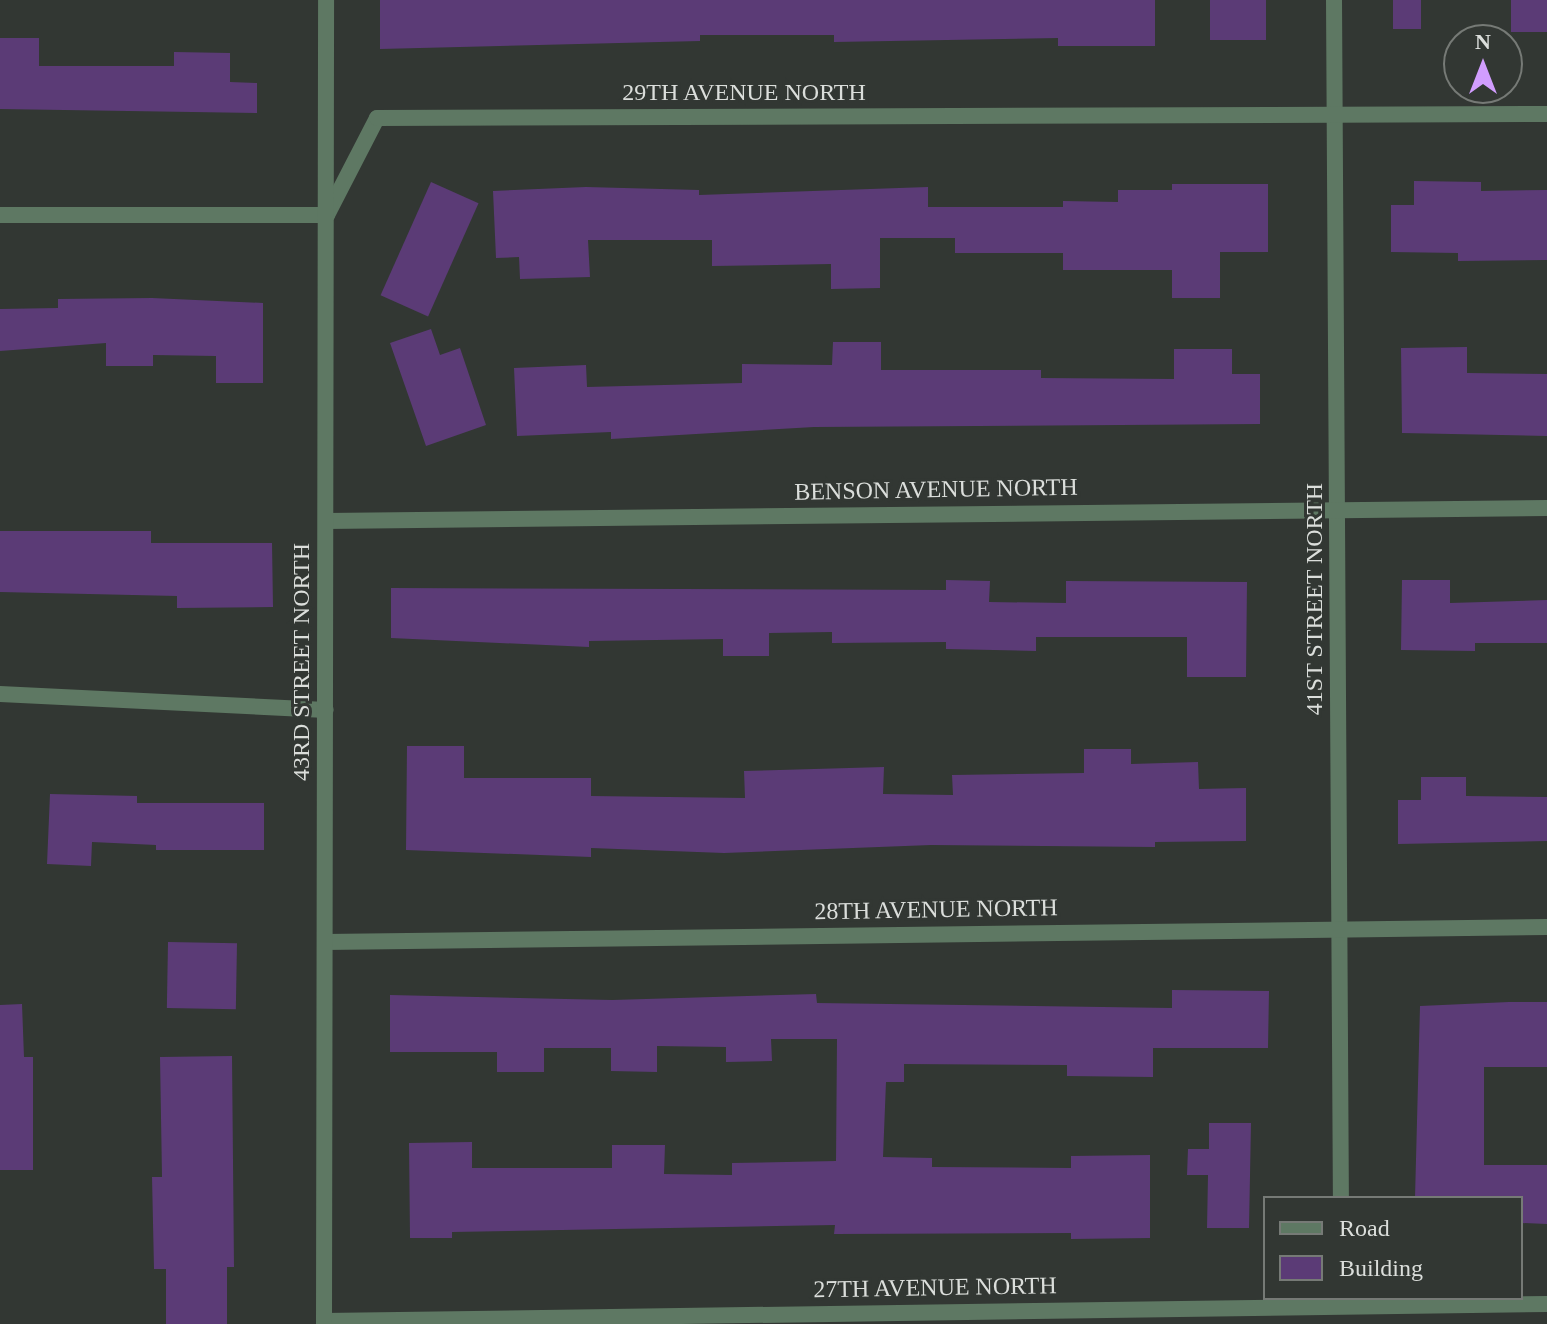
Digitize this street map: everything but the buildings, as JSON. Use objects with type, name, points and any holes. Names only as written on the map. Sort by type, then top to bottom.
[{"type":"street","name":"43RD STREET NORTH","points":[[324,1323],[326,0]]},
{"type":"street","name":"41ST STREET NORTH","points":[[1334,0],[1341,1196]]},
{"type":"street","name":"29TH AVENUE NORTH","points":[[327,215],[377,118],[1547,114]]},
{"type":"street","points":[[0,215],[327,215]]},
{"type":"street","name":"BENSON AVENUE NORTH","points":[[326,521],[1547,508]]},
{"type":"street","points":[[0,694],[326,710]]},
{"type":"street","name":"28TH AVENUE NORTH","points":[[325,942],[1547,927]]},
{"type":"street","points":[[1342,1302],[1342,1324]]},
{"type":"street","name":"27TH AVENUE NORTH","points":[[324,1323],[1342,1302],[1547,1304]]}]
